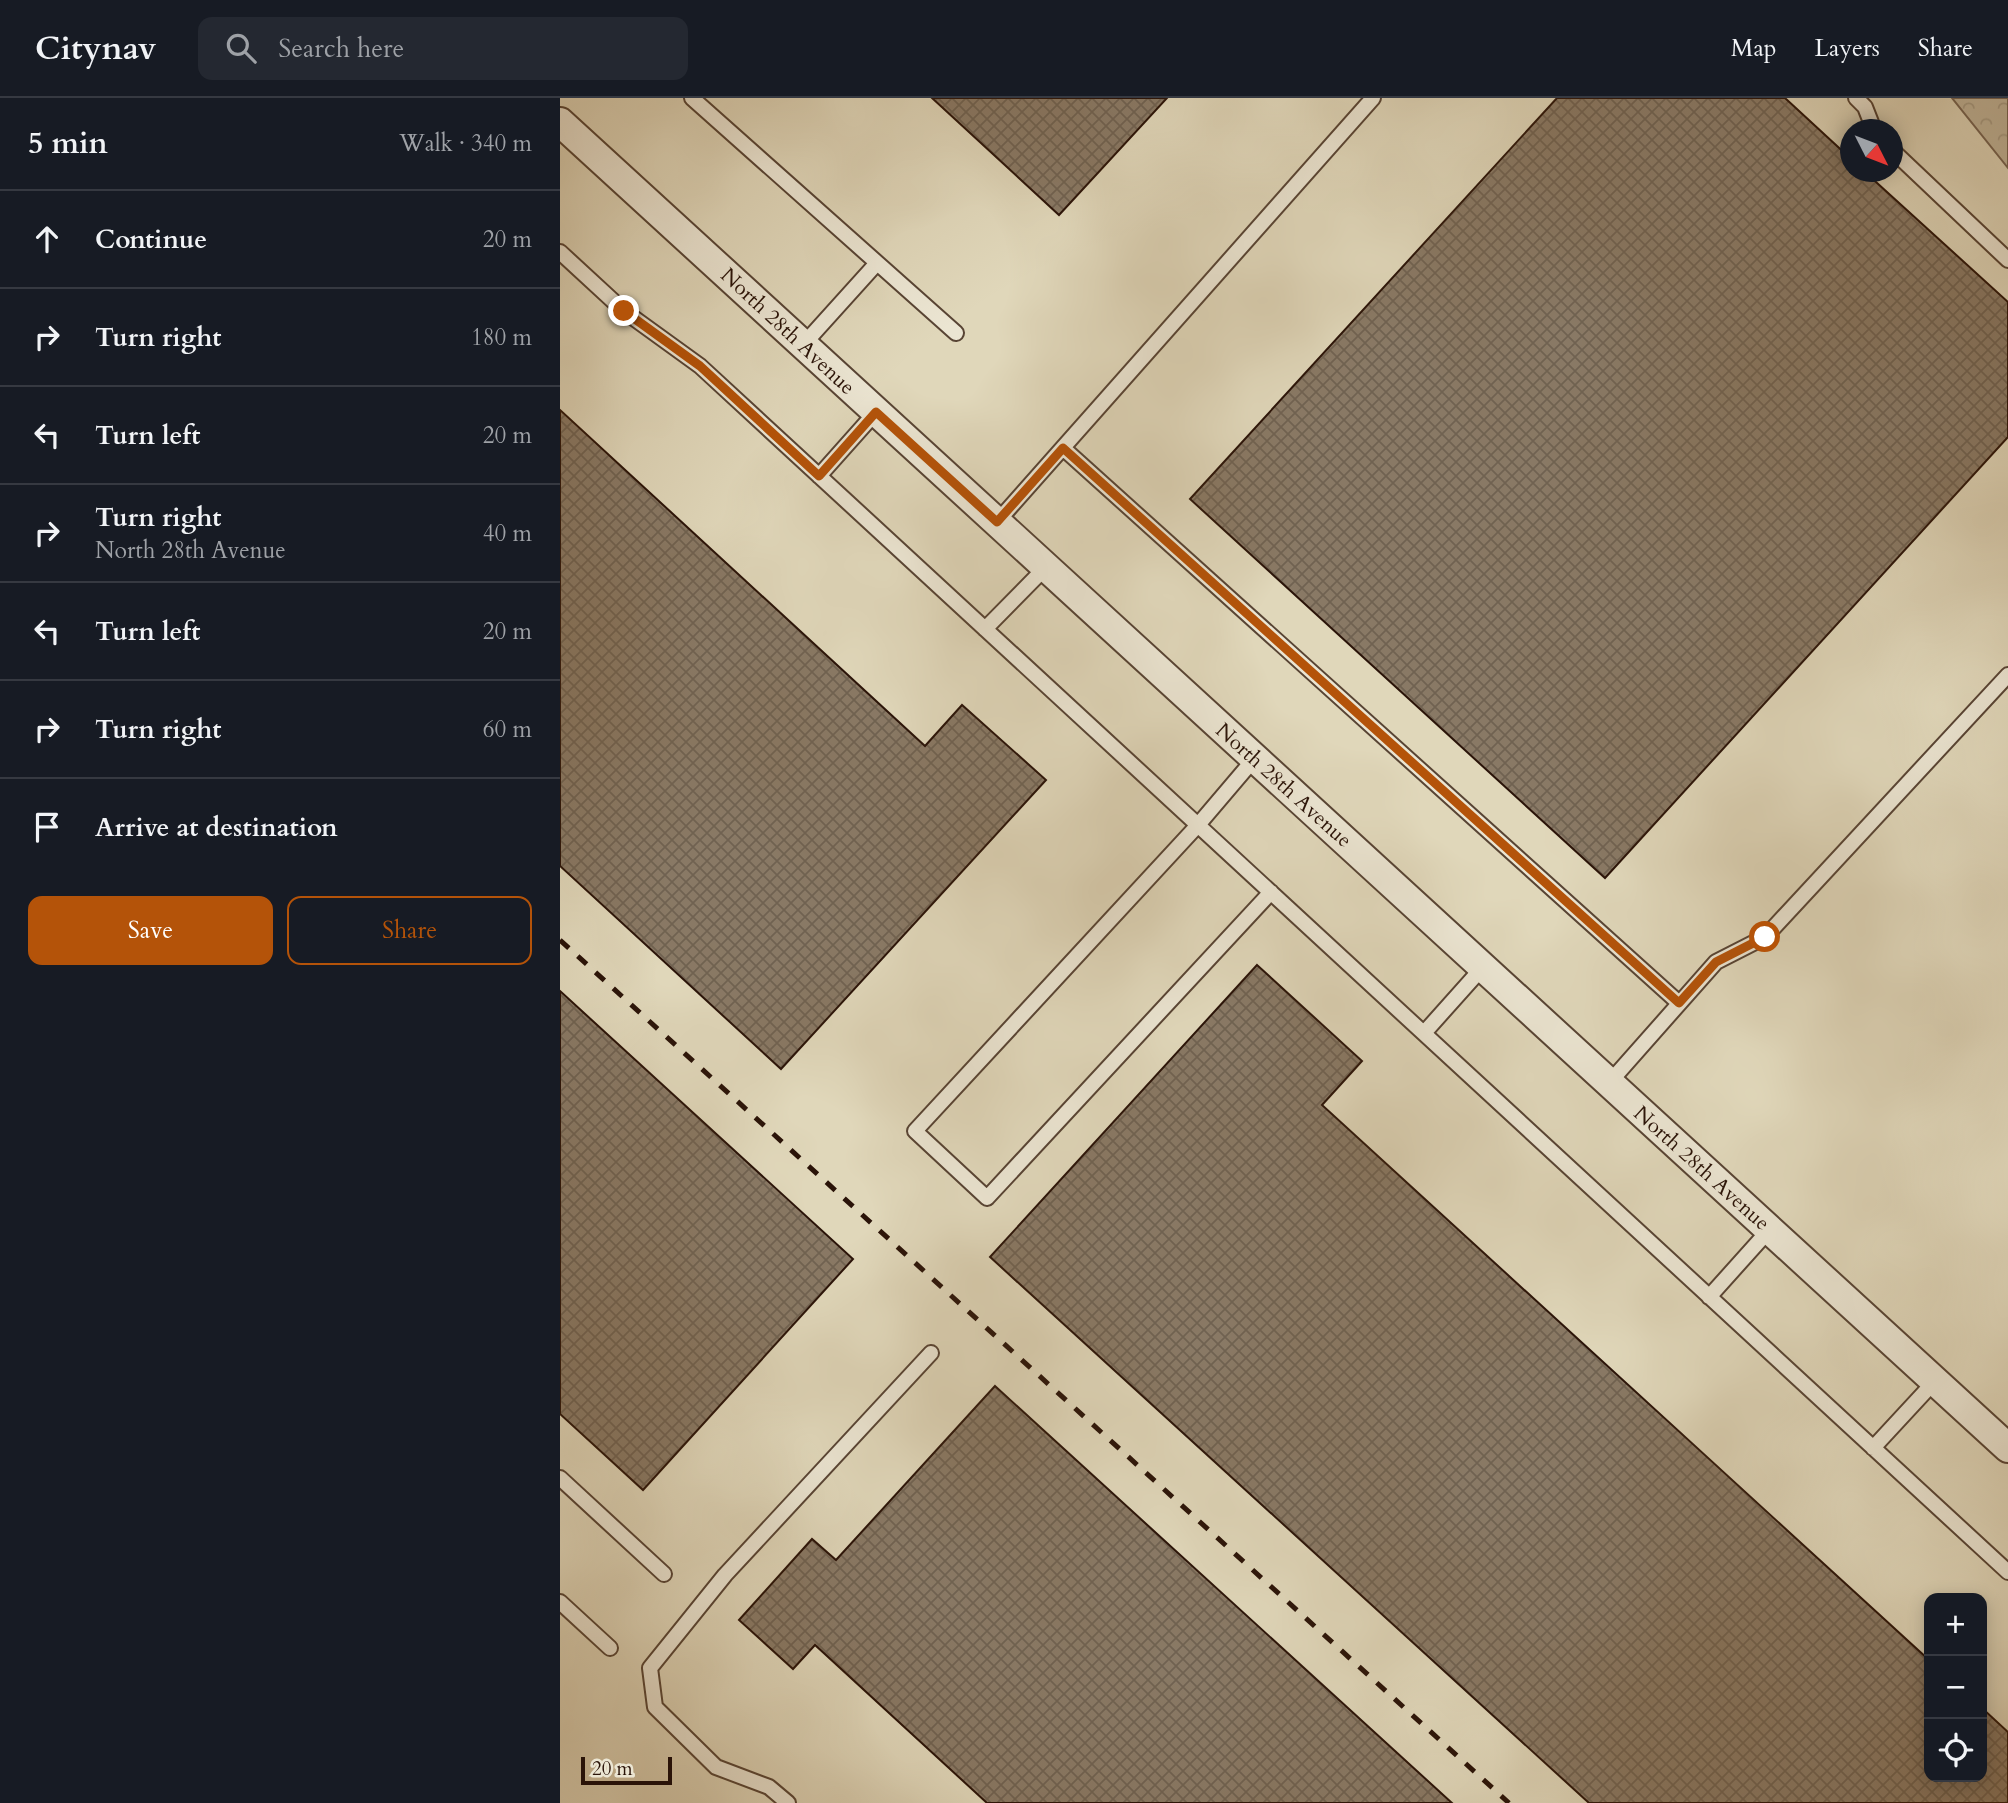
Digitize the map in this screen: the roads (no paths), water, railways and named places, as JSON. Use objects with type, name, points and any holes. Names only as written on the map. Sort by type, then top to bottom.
[{"type":"street","name":"North 28th Avenue","points":[[560,122],[2008,1448]]},
{"type":"lane","points":[[692,98],[956,333]]},
{"type":"lane","points":[[997,522],[1373,98]]},
{"type":"lane","points":[[1856,98],[1865,107],[1870,119]]},
{"type":"lane","points":[[1903,160],[2008,260]]},
{"type":"lane","points":[[560,252],[624,311],[700,366],[2008,1572]]},
{"type":"lane","points":[[803,345],[877,263]]},
{"type":"lane","points":[[819,476],[876,412]]},
{"type":"lane","points":[[1063,448],[1679,1003]]},
{"type":"lane","points":[[985,629],[1046,566]]},
{"type":"lane","points":[[1609,1083],[1716,962],[1765,937],[2008,675]]},
{"type":"lane","points":[[1255,758],[1198,825],[915,1131],[987,1198],[1271,892]]},
{"type":"lane","points":[[1424,1033],[1483,967]]},
{"type":"lane","points":[[1709,1297],[1770,1229]]},
{"type":"lane","points":[[788,1803],[769,1787],[716,1767],[655,1707],[650,1668],[725,1575],[931,1353]]},
{"type":"lane","points":[[1873,1448],[1935,1381]]},
{"type":"lane","points":[[560,1478],[664,1574]]},
{"type":"lane","points":[[560,1602],[610,1648]]},
{"type":"railway","points":[[560,940],[1509,1803]]}]
